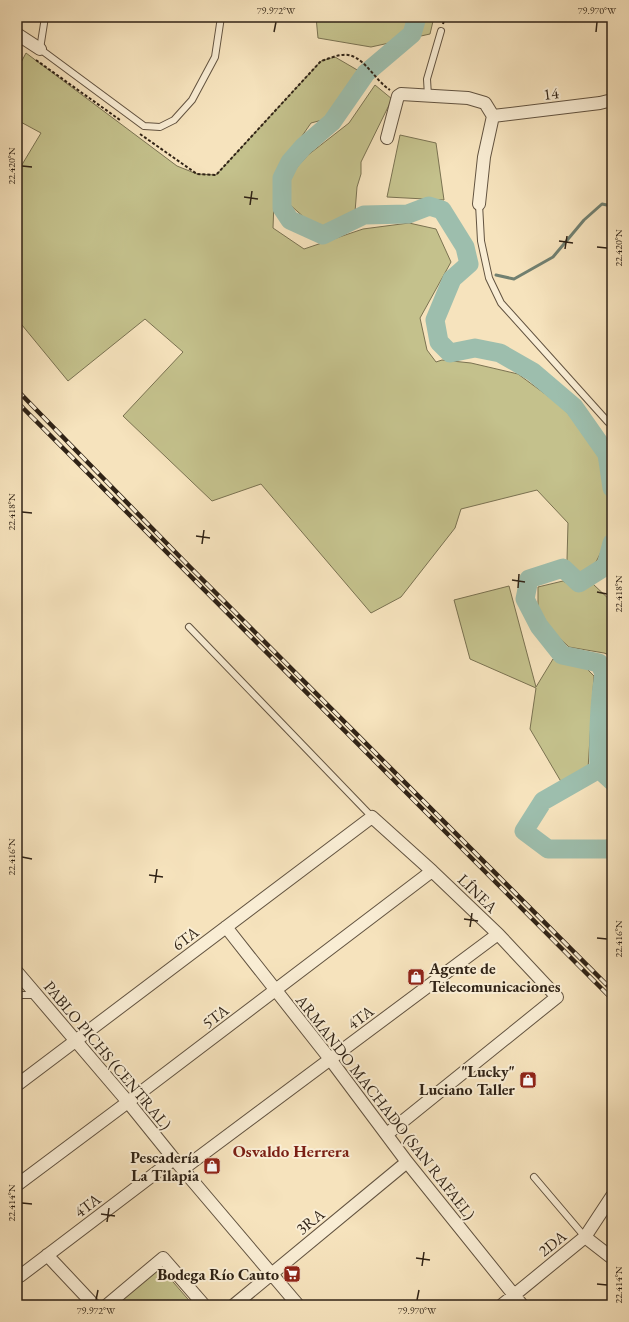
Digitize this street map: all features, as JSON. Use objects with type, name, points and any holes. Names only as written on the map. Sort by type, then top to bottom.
[{"type":"street","points":[[17,34],[40,49]]},
{"type":"street","points":[[387,138],[398,96],[401,94],[468,98],[485,103],[493,116],[484,157],[479,204]]},
{"type":"street","name":"14","points":[[493,116],[600,103],[612,100]]},
{"type":"street","name":"LÍNEA","points":[[372,817],[432,871],[498,934],[557,997],[387,1134]]},
{"type":"street","name":"6TA","points":[[17,1085],[372,817]]},
{"type":"street","name":"5TA","points":[[17,1185],[432,871]]},
{"type":"street","name":"ARMANDO MACHADO (SAN RAFAEL)","points":[[226,927],[387,1134],[407,1162],[522,1305]]},
{"type":"street","name":"4TA","points":[[183,1169],[498,934]]},
{"type":"street","name":"PABLO PICHS (CENTRAL)","points":[[17,972],[128,1102],[174,1160],[298,1305]]},
{"type":"street","name":"4TA","points":[[20,1276],[174,1160]]},
{"type":"street","name":"3RA","points":[[234,1305],[407,1162]]},
{"type":"street","name":"2DA","points":[[502,1305],[585,1237],[612,1196]]},
{"type":"street","points":[[585,1237],[612,1258]]},
{"type":"street","points":[[47,1255],[94,1305]]},
{"type":"street","points":[[107,1305],[164,1258],[204,1305]]},
{"type":"lane","points":[[45,17],[40,49],[144,126],[160,127],[174,120],[192,100],[215,57],[221,17]]},
{"type":"lane","points":[[428,96],[427,79],[442,31]]},
{"type":"lane","points":[[479,204],[481,241],[489,278],[500,303],[612,425]]},
{"type":"lane","points":[[189,627],[372,817]]},
{"type":"lane","points":[[17,995],[36,994]]},
{"type":"lane","points":[[534,1177],[585,1237]]},
{"type":"path","points":[[363,63],[384,86],[401,94]]},
{"type":"shaded area","points":[[316,17],[434,17],[430,34],[371,47],[318,38]]},
{"type":"shaded area","points":[[26,53],[177,166],[197,174],[216,175],[321,61],[335,57],[359,71],[326,119],[311,123],[275,175],[273,228],[304,249],[363,229],[409,223],[436,229],[451,262],[420,318],[427,350],[436,362],[442,360],[471,363],[518,374],[556,402],[576,421],[602,458],[609,500],[611,532],[596,562],[579,577],[567,560],[568,523],[537,490],[461,509],[455,528],[401,597],[371,613],[261,484],[212,501],[123,416],[183,352],[145,319],[68,381],[17,319],[17,173],[41,133],[17,120],[17,70]]},
{"type":"shaded area","points":[[375,85],[392,99],[361,162],[361,174],[357,187],[355,212],[324,227],[306,219],[289,204],[290,175],[308,155],[349,123]]},
{"type":"shaded area","points":[[400,135],[436,143],[444,200],[387,197]]},
{"type":"shaded area","points":[[563,581],[576,589],[593,584],[612,602],[612,656],[604,653],[569,647],[550,629],[538,607],[538,587]]},
{"type":"shaded area","points":[[509,586],[536,687],[553,659],[584,666],[594,676],[588,769],[563,785],[530,729],[536,688],[470,659],[454,600]]},
{"type":"shaded area","points":[[161,1268],[193,1305],[116,1305]]},
{"type":"waterway","points":[[417,17],[412,34],[366,73],[332,122],[303,147],[290,162],[282,178],[282,208],[290,220],[323,235],[364,215],[408,214],[429,206],[442,210],[465,247],[469,264],[452,279],[435,320],[439,342],[450,353],[475,348],[500,353],[533,372],[574,407],[607,454],[612,488]]},
{"type":"waterway","points":[[496,275],[514,279],[553,257],[584,220],[602,204],[612,206]]},
{"type":"waterway","points":[[612,543],[606,566],[579,583],[563,568],[529,579],[525,599],[539,626],[562,655],[599,663],[604,673],[599,721],[599,769],[612,781]]},
{"type":"waterway","points":[[599,769],[543,801],[524,831],[548,849],[607,849],[612,847]]},
{"type":"railway","points":[[17,390],[184,561],[612,990]]},
{"type":"railway","points":[[17,402],[612,999]]},
{"type":"place","name":"Agente de Telecomunicaciones","points":[[416,977]]},
{"type":"place","name":"\"Lucky\" Luciano Taller","points":[[528,1080]]},
{"type":"place","name":"Pescadería La Tilapia","points":[[212,1166]]},
{"type":"place","name":"Bodega Río Cauto","points":[[292,1274]]},
{"type":"district","name":"Osvaldo Herrera","points":[[291,1151]]}]
